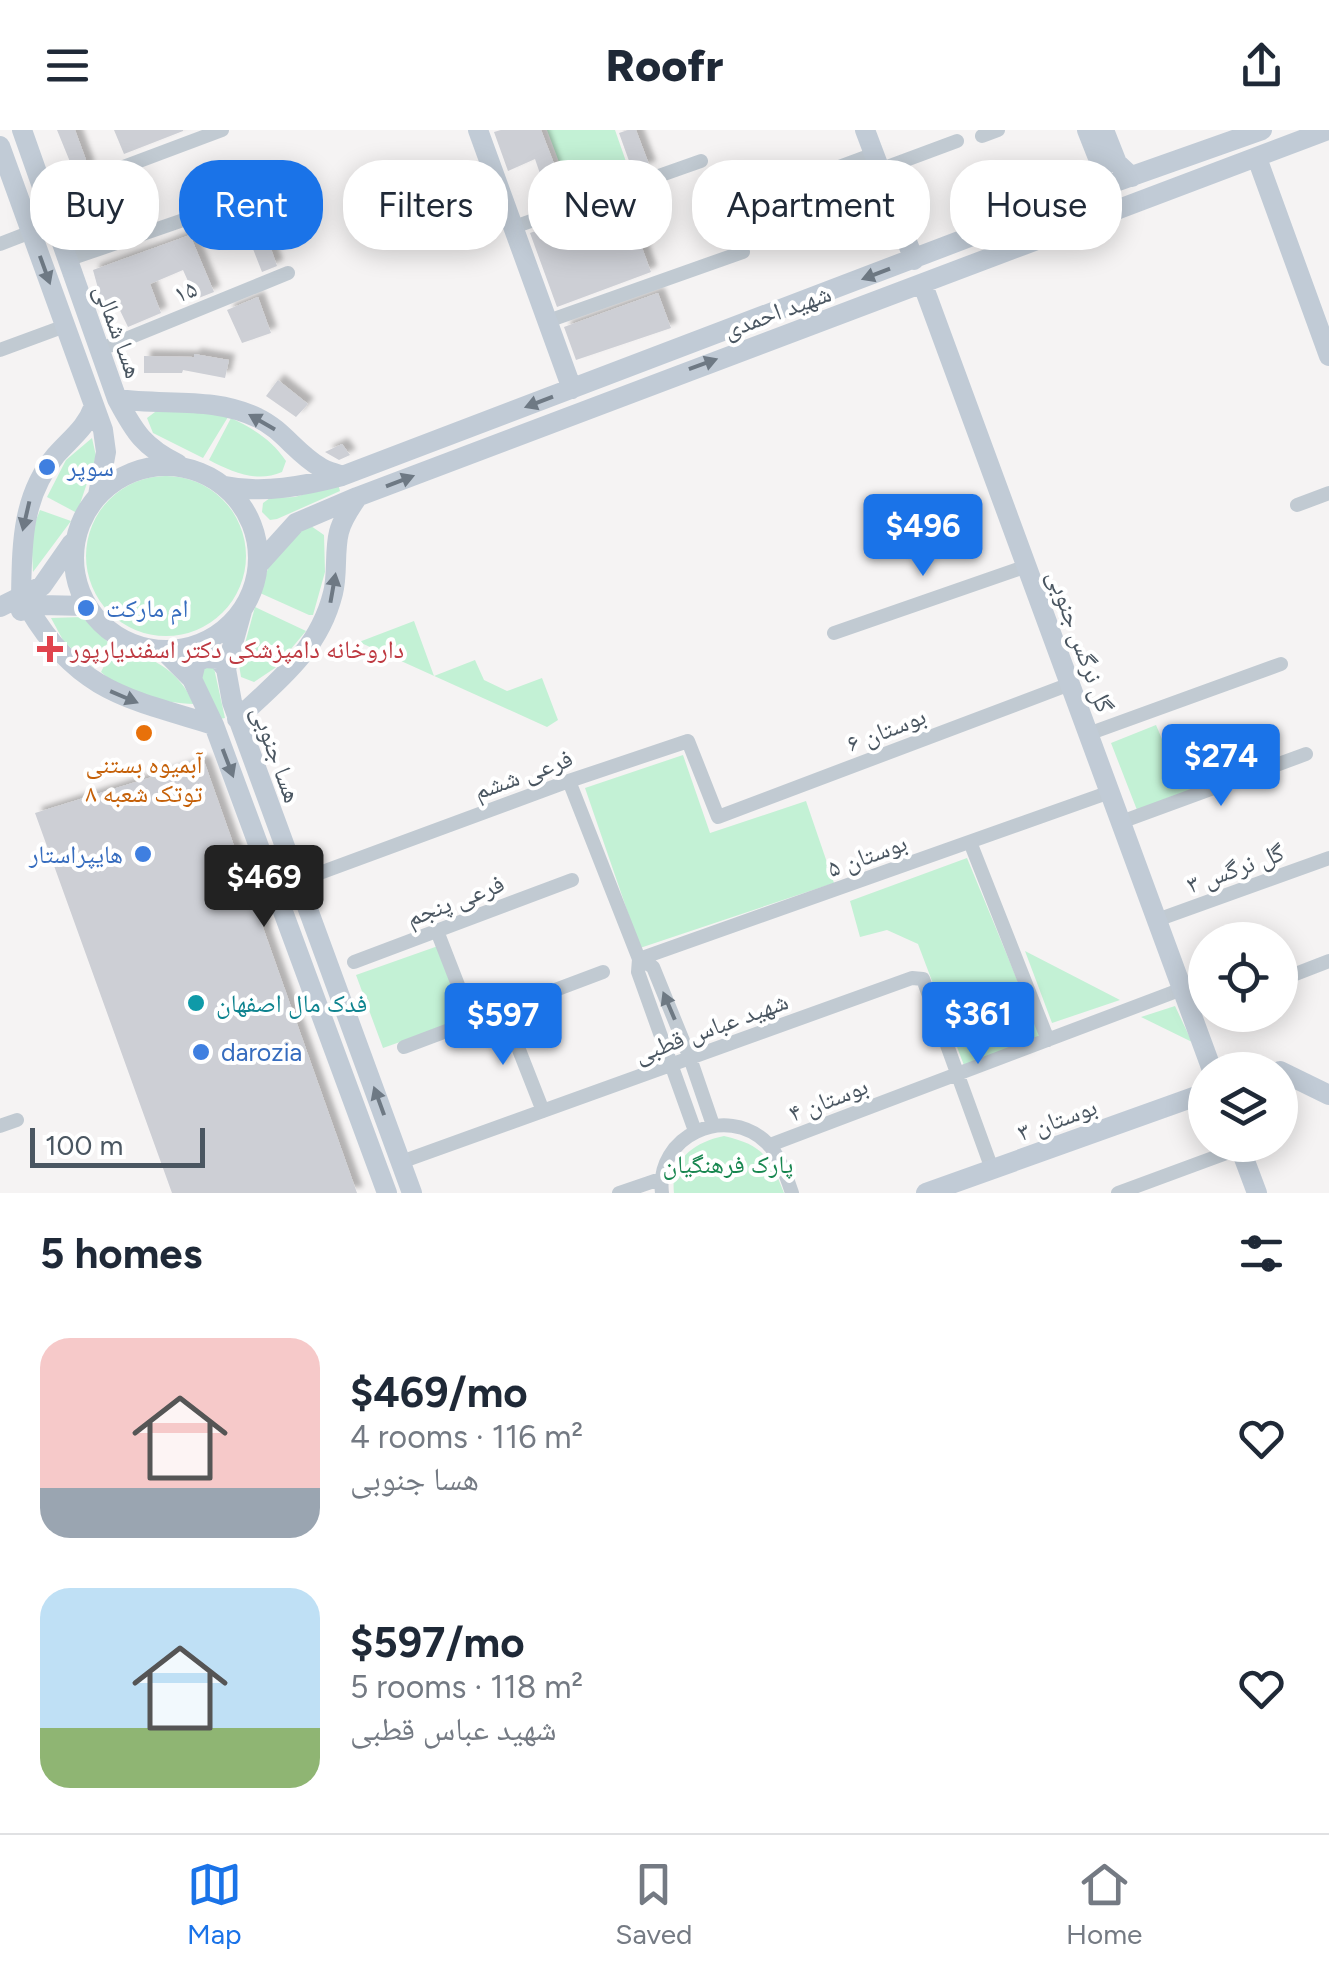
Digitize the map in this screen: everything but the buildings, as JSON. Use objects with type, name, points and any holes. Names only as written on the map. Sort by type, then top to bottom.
[{"type":"main road","name":"هسا شمالی","points":[[22,130],[33,160]]},
{"type":"main road","points":[[865,130],[875,160]]},
{"type":"main road","points":[[1088,130],[1105,154],[1132,178]]},
{"type":"main road","points":[[1104,130],[1104,160]]},
{"type":"main road","name":"شهید احمدی","points":[[1122,181],[1262,130]]},
{"type":"main road","name":"شهید احمدی","points":[[259,564],[296,524],[357,497],[1328,130]]},
{"type":"main road","points":[[483,131],[572,390]]},
{"type":"main road","name":"هسا شمالی","points":[[0,146],[30,227]]},
{"type":"main road","points":[[1257,158],[1329,356]]},
{"type":"main road","name":"شهید احمدی","points":[[224,486],[246,490],[275,488],[342,476],[950,246]]},
{"type":"main road","name":"هسا شمالی","points":[[39,250],[105,442],[104,466],[94,501]]},
{"type":"main road","name":"هسا شمالی","points":[[64,250],[99,350],[135,434],[156,453],[185,468]]},
{"type":"main road","points":[[910,250],[914,260]]},
{"type":"main road","name":"گل نرگس جنوبی","points":[[924,284],[1188,997]]},
{"type":"main road","points":[[118,399],[150,404],[221,405],[260,418],[320,467],[342,476]]},
{"type":"main road","points":[[94,406],[88,424],[42,474],[30,500],[22,531],[25,603],[59,650],[94,683],[145,706],[214,725]]},
{"type":"main road","points":[[105,442],[119,452],[131,448],[135,434]]},
{"type":"main road","points":[[0,619],[42,586],[76,537],[94,501],[116,480],[138,470],[161,466],[185,468],[224,486],[251,521],[258,542],[259,564],[252,593],[227,628],[186,648],[163,650],[131,643],[116,635],[88,606],[75,573],[76,537]]},
{"type":"main road","points":[[275,488],[258,505],[258,519],[269,527],[296,524]]},
{"type":"main road","points":[[236,719],[282,681],[301,660],[322,626],[334,590],[339,531],[357,497]]},
{"type":"main road","points":[[0,607],[25,603],[88,606]]},
{"type":"main road","name":"هسا جنوبی","points":[[242,611],[226,669],[236,719],[412,1193]]},
{"type":"main road","name":"هسا جنوبی","points":[[163,650],[192,679],[214,725],[388,1193]]},
{"type":"main road","points":[[192,679],[196,662],[205,658],[218,659],[226,669]]},
{"type":"main road","points":[[340,1060],[361,1053]]},
{"type":"main road","points":[[1298,1080],[1329,1095]]},
{"type":"main road","name":"بوستان ۳","points":[[926,1193],[1188,1098]]},
{"type":"main road","name":"بوستان ۳","points":[[955,1193],[1188,1109]]},
{"type":"main road","points":[[1246,1162],[1257,1193]]},
{"type":"street","points":[[142,160],[222,130]]},
{"type":"street","points":[[982,136],[998,130]]},
{"type":"street","points":[[883,160],[957,140]]},
{"type":"street","points":[[514,227],[692,164]]},
{"type":"street","points":[[67,260],[179,221]]},
{"type":"street","points":[[0,244],[30,233]]},
{"type":"street","points":[[548,321],[743,252]]},
{"type":"street","name":"۱۵","points":[[99,350],[288,274]]},
{"type":"street","points":[[0,350],[66,326]]},
{"type":"street","points":[[1297,505],[1329,493]]},
{"type":"street","points":[[834,633],[1027,566]]},
{"type":"street","points":[[1088,734],[1280,664]]},
{"type":"street","name":"بوستان ۶","points":[[718,817],[1070,684]]},
{"type":"street","name":"فرعی ششم","points":[[298,881],[688,741],[718,817]]},
{"type":"street","points":[[1120,822],[1306,754]]},
{"type":"street","points":[[569,781],[639,959],[638,972],[695,1131]]},
{"type":"street","name":"بوستان ۵","points":[[639,959],[1110,792]]},
{"type":"street","points":[[970,842],[1048,1040]]},
{"type":"street","name":"گل نرگس ۳","points":[[1157,920],[1329,858]]},
{"type":"street","name":"فرعی پنجم","points":[[354,962],[572,880]]},
{"type":"street","points":[[436,931],[472,1021]]},
{"type":"street","points":[[639,959],[652,967],[713,1125]]},
{"type":"street","points":[[1298,973],[1329,961]]},
{"type":"street","points":[[404,1047],[603,972]]},
{"type":"street","name":"شهید عباس قطبی","points":[[401,1162],[912,978],[924,979],[958,1074]]},
{"type":"street","name":"بوستان ۴","points":[[770,1145],[1182,989]]},
{"type":"street","points":[[502,1010],[544,1111]]},
{"type":"street","points":[[958,1074],[992,1169]]},
{"type":"street","points":[[0,1126],[17,1120]]},
{"type":"street","points":[[620,1193],[661,1186],[673,1148],[695,1131],[713,1125],[750,1131],[770,1145],[792,1193]]},
{"type":"street","points":[[1118,1193],[1198,1162]]},
{"type":"green space","points":[[547,130],[615,130],[625,160],[558,160]]},
{"type":"green space","points":[[159,409],[203,411],[228,417],[203,458],[153,433],[147,418]]},
{"type":"green space","points":[[231,418],[275,447],[286,461],[282,472],[254,476],[209,460]]},
{"type":"green space","points":[[92,438],[96,456],[77,513],[47,497],[66,460]]},
{"type":"green space","points":[[166,476],[197,482],[223,499],[240,525],[246,556],[240,587],[223,613],[197,630],[166,636],[135,630],[109,613],[92,587],[86,556],[92,525],[109,499],[135,482]]},
{"type":"green space","points":[[338,484],[340,491],[277,519],[270,520],[262,512],[263,503],[270,498],[295,497]]},
{"type":"green space","points":[[40,510],[71,521],[33,572],[31,533]]},
{"type":"green space","points":[[311,526],[324,535],[325,572],[313,615],[309,615],[260,593],[271,561],[283,543],[290,535]]},
{"type":"green space","points":[[255,607],[306,631],[275,668],[254,682],[241,677],[239,665]]},
{"type":"green space","points":[[82,617],[108,642],[94,668],[64,642],[51,618]]},
{"type":"green space","points":[[414,621],[434,676],[359,642]]},
{"type":"green space","points":[[115,644],[171,673],[194,704],[145,696],[111,680],[101,672]]},
{"type":"green space","points":[[475,660],[484,680],[507,691],[542,678],[558,720],[547,727],[434,676]]},
{"type":"green space","points":[[203,665],[214,668],[225,718],[220,719],[198,676]]},
{"type":"green space","points":[[1156,725],[1162,739],[1171,736],[1192,789],[1137,810],[1111,743]]},
{"type":"green space","points":[[683,755],[710,833],[806,801],[834,883],[640,948],[585,788]]},
{"type":"green space","points":[[967,858],[1042,1040],[965,1068],[918,944],[887,930],[860,937],[850,901]]},
{"type":"green space","points":[[438,946],[465,1019],[383,1048],[356,975]]},
{"type":"green space","points":[[1025,951],[1120,1000],[1052,1023]]},
{"type":"green space","points":[[1175,1006],[1192,1042],[1141,1017]]},
{"type":"green space","name":"پارک فرهنگیان","points":[[724,1136],[763,1154],[784,1193],[674,1193],[676,1171],[686,1154]]},
{"type":"place","name":"سوپر","points":[[47,467]]},
{"type":"place","name":"ام مارکت","points":[[86,608]]},
{"type":"place","name":"داروخانه دامپزشکی دکتر اسفندیارپور","points":[[50,649]]},
{"type":"place","name":"آبمیوه بستنی توتک شعبه ۸","points":[[144,733]]},
{"type":"place","name":"هایپراستار","points":[[143,854]]},
{"type":"place","name":"فدک مال اصفهان","points":[[196,1003]]},
{"type":"place","name":"darozia","points":[[201,1052]]}]
